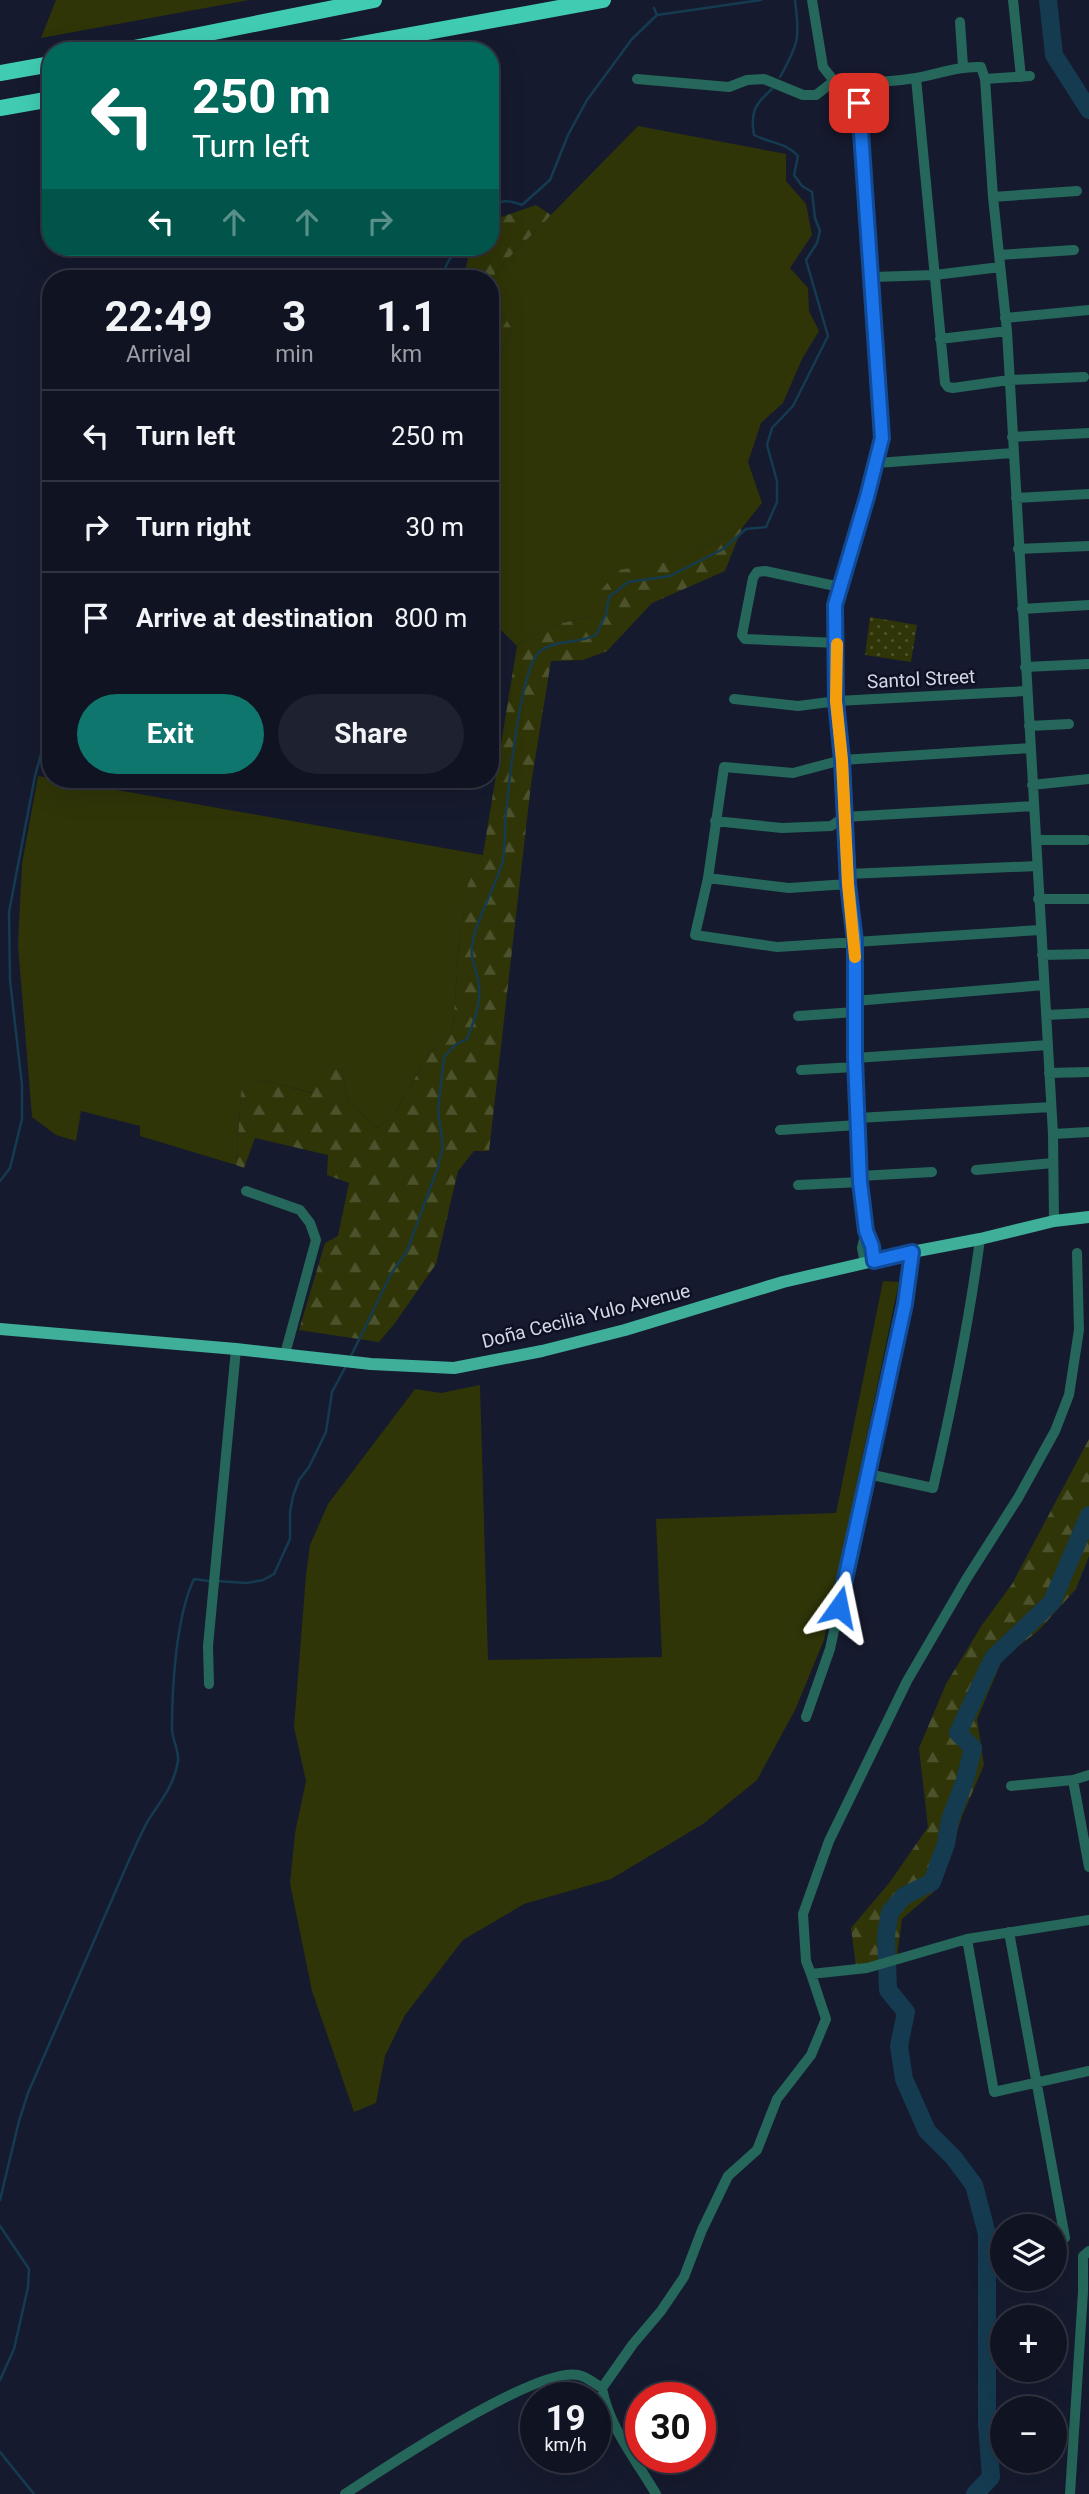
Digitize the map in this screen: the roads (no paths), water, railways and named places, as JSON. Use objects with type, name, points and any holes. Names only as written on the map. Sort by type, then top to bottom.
[{"type":"highway","points":[[164,42],[374,0]]},
{"type":"highway","points":[[372,42],[603,0]]},
{"type":"highway","points":[[0,73],[42,66]]},
{"type":"highway","points":[[0,107],[42,100]]},
{"type":"main road","name":"Doña Cecilia Yulo Avenue","points":[[0,1329],[236,1349],[371,1364],[454,1368],[542,1351],[625,1330],[783,1282],[1054,1221],[1089,1217]]},
{"type":"street","points":[[812,0],[823,66],[834,80],[858,84],[916,78],[963,66],[981,67],[985,79],[993,197],[1007,331],[1053,1134],[1054,1221]]},
{"type":"street","points":[[985,79],[1026,77],[1013,0]]},
{"type":"street","points":[[960,22],[963,66]]},
{"type":"street","points":[[916,78],[945,383],[948,387],[1009,380],[1083,377]]},
{"type":"street","points":[[636,79],[729,87],[747,80],[764,79],[803,95],[816,95],[834,80]]},
{"type":"street","points":[[858,84],[882,438],[835,605],[836,701],[842,760],[847,879],[855,941],[855,1063],[860,1179],[866,1231],[862,1248],[869,1262]]},
{"type":"street","points":[[993,197],[1077,191]]},
{"type":"street","points":[[999,255],[1074,250]]},
{"type":"street","points":[[872,277],[935,275],[1000,267]]},
{"type":"street","points":[[1005,318],[1089,310]]},
{"type":"street","points":[[940,339],[1007,331]]},
{"type":"street","points":[[1012,437],[1089,433]]},
{"type":"street","points":[[877,463],[1013,453]]},
{"type":"street","points":[[1016,498],[1089,494]]},
{"type":"street","points":[[1018,548],[1089,546]]},
{"type":"street","points":[[837,643],[745,639],[742,635],[753,578],[757,572],[765,571],[840,587]]},
{"type":"street","points":[[1022,609],[1089,605]]},
{"type":"street","points":[[1026,667],[1089,664]]},
{"type":"street","name":"Santol Street","points":[[734,699],[798,706],[836,701],[1027,691]]},
{"type":"street","points":[[1029,726],[1069,724]]},
{"type":"street","points":[[1030,748],[842,760],[793,772],[724,767],[708,878],[695,935],[776,947],[1040,930]]},
{"type":"street","points":[[1032,785],[1089,779]]},
{"type":"street","points":[[715,821],[782,828],[831,826],[844,817],[1034,806]]},
{"type":"street","points":[[1035,840],[1086,840]]},
{"type":"street","points":[[708,878],[789,888],[847,879],[1037,866]]},
{"type":"street","points":[[1038,899],[1089,899]]},
{"type":"street","points":[[1042,955],[1089,954]]},
{"type":"street","points":[[798,1016],[1044,985]]},
{"type":"street","points":[[1046,1015],[1089,1013]]},
{"type":"street","points":[[801,1070],[1048,1045]]},
{"type":"street","points":[[1049,1073],[1089,1072]]},
{"type":"street","points":[[780,1130],[1051,1108]]},
{"type":"street","points":[[1053,1134],[1089,1132]]},
{"type":"street","points":[[976,1171],[1053,1163]]},
{"type":"street","points":[[798,1185],[932,1172]]},
{"type":"street","points":[[246,1191],[300,1210],[310,1223],[316,1240],[285,1354]]},
{"type":"street","points":[[868,1474],[933,1488],[970,1315],[981,1239]]},
{"type":"street","points":[[806,1717],[830,1649],[905,1304],[912,1252]]},
{"type":"street","points":[[606,2382],[684,2277],[702,2230],[728,2176],[757,2150],[777,2099],[811,2055],[826,2019],[806,1961],[803,1914],[829,1841],[906,1681],[1018,1498],[1055,1431],[1069,1395],[1079,1330],[1077,1253]]},
{"type":"street","points":[[209,1684],[208,1646],[236,1349]]},
{"type":"street","points":[[1012,1786],[1073,1780],[1089,1775]]},
{"type":"street","points":[[1073,1780],[1089,1867]]},
{"type":"street","points":[[811,1974],[867,1968],[896,1962],[967,1939],[1089,1920]]},
{"type":"street","points":[[1009,1932],[1061,2214]]},
{"type":"street","points":[[967,1939],[994,2092],[1089,2071]]},
{"type":"street","points":[[1070,2494],[1083,2256],[1089,2251]]},
{"type":"street","points":[[536,2382],[579,2375],[591,2382]]},
{"type":"street","points":[[345,2494],[389,2465],[520,2390]]},
{"type":"street","points":[[611,2418],[656,2494]]},
{"type":"waterway","points":[[654,8],[657,15],[761,0]]},
{"type":"waterway","points":[[780,77],[796,40],[795,0]]},
{"type":"waterway","points":[[1048,0],[1054,55],[1089,110]]},
{"type":"waterway","points":[[499,203],[505,201],[522,205],[550,180],[568,135],[587,100],[632,39],[657,15]]},
{"type":"waterway","points":[[350,1358],[391,1274],[407,1251],[438,1167],[443,1146],[438,1111],[444,1057],[455,1045],[467,1039],[478,1007],[479,987],[472,946],[479,919],[503,860],[517,726],[533,661],[540,651],[547,647],[596,635],[606,614],[609,597],[628,582],[670,576],[723,549],[746,529],[766,527],[777,502],[777,481],[767,445],[772,428],[793,406],[828,336],[806,260],[817,243],[820,231],[815,218],[812,192],[802,186],[794,175],[798,156],[793,151],[754,135],[753,114],[761,99],[772,89]]},
{"type":"waterway","points":[[445,270],[452,256]]},
{"type":"waterway","points":[[0,1181],[10,1168],[22,1119],[22,1085],[10,980],[9,912],[42,750]]},
{"type":"waterway","points":[[216,1581],[247,1583],[263,1580],[274,1574],[290,1539],[293,1496],[326,1432],[332,1392],[346,1366]]},
{"type":"waterway","points":[[975,2494],[991,2477],[987,2424],[987,2234],[974,2185],[954,2158],[927,2131],[904,2079],[899,2046],[906,2012],[888,1990],[886,1935],[890,1912],[904,1896],[932,1882],[946,1844],[950,1820],[965,1780],[973,1748],[958,1733],[993,1658],[1052,1602],[1089,1515]]},
{"type":"waterway","points":[[0,2200],[28,2093],[137,1843],[174,1777],[178,1757],[172,1733],[172,1712],[179,1632],[194,1579],[209,1581]]},
{"type":"waterway","points":[[0,2226],[29,2269],[28,2287],[14,2349],[0,2380]]},
{"type":"waterway","points":[[0,2452],[34,2494]]}]
